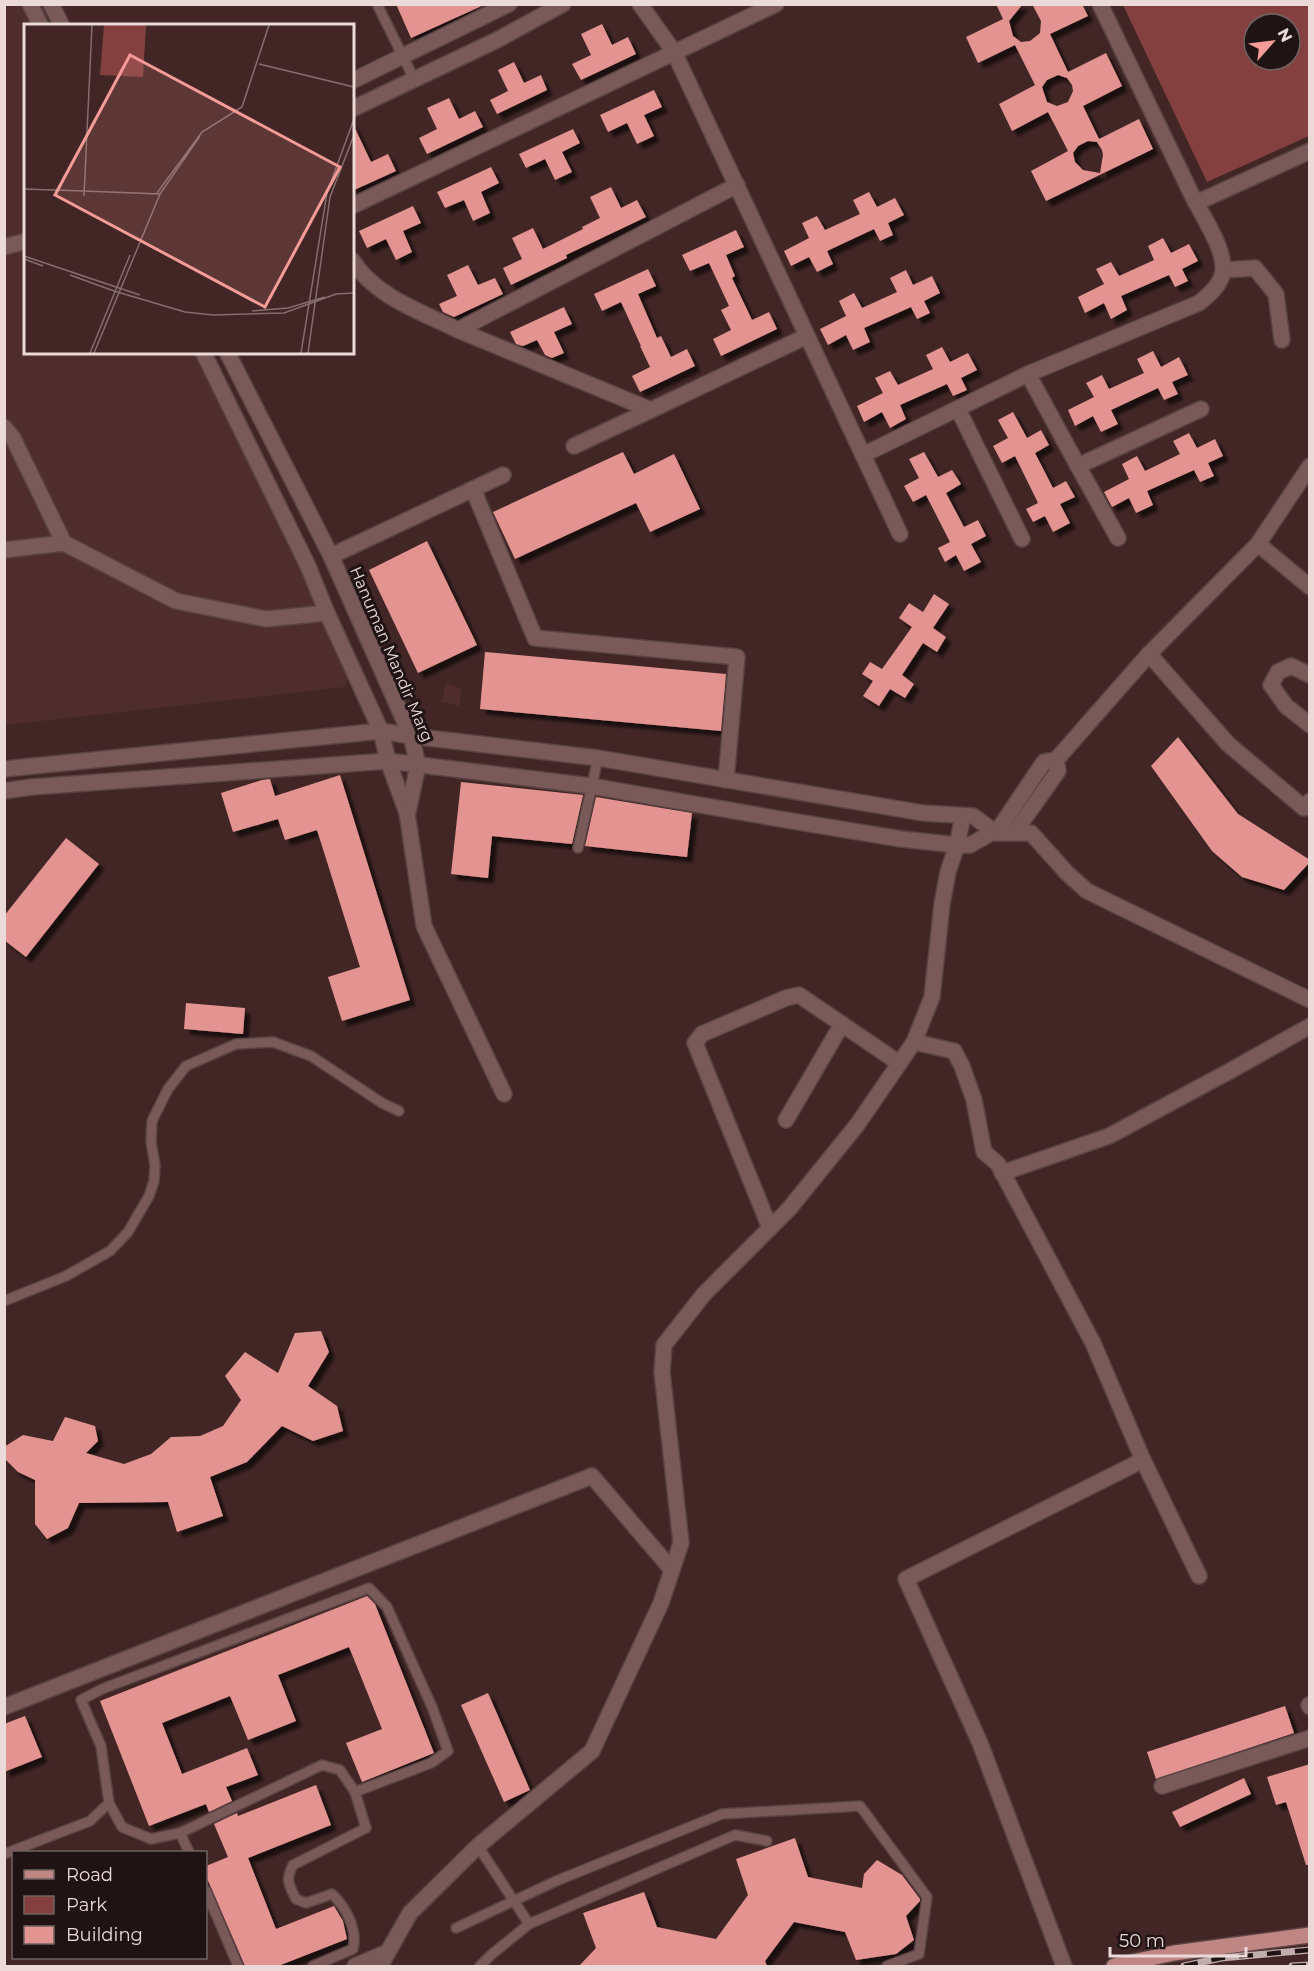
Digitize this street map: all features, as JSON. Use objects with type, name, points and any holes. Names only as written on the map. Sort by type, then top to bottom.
[{"type":"main road","points":[[1114,1966],[1174,1953],[1310,1935]]},
{"type":"street","points":[[30,4],[40,24]]},
{"type":"street","points":[[51,4],[61,24]]},
{"type":"street","points":[[354,80],[509,4]]},
{"type":"street","points":[[354,108],[497,40],[562,4]]},
{"type":"street","points":[[640,4],[674,52],[900,534]]},
{"type":"street","points":[[354,205],[776,4]]},
{"type":"street","points":[[864,455],[1028,374],[1199,303],[1220,281],[1223,270],[1221,255],[1215,240],[1100,4]]},
{"type":"street","points":[[485,17],[497,40]]},
{"type":"street","points":[[1196,203],[1310,151]]},
{"type":"street","points":[[458,330],[737,185]]},
{"type":"street","points":[[4,247],[24,242]]},
{"type":"street","points":[[354,263],[372,283],[401,302],[458,330],[651,410]]},
{"type":"street","points":[[1223,270],[1255,268],[1276,294],[1282,340]]},
{"type":"street","points":[[574,446],[807,336]]},
{"type":"street","points":[[204,354],[308,566],[381,731],[388,761],[407,813],[424,926],[504,1094]]},
{"type":"street","name":"Hanuman Mandir Marg","points":[[228,354],[331,556],[411,736],[418,765],[407,813]]},
{"type":"street","points":[[1028,374],[1118,538]]},
{"type":"street","points":[[958,409],[1022,539]]},
{"type":"street","points":[[1078,466],[1201,409]]},
{"type":"street","points":[[4,427],[13,438],[64,543]]},
{"type":"street","points":[[4,791],[32,787],[388,761],[591,786],[797,822],[970,845],[994,832],[1044,762],[1056,760],[1149,654],[1258,544],[1310,466]]},
{"type":"street","points":[[331,556],[503,475]]},
{"type":"street","points":[[473,489],[535,638],[737,657],[726,780]]},
{"type":"street","points":[[4,550],[64,543],[176,601],[266,619],[327,613]]},
{"type":"street","points":[[1258,544],[1310,587]]},
{"type":"street","points":[[1149,654],[1228,744],[1308,807]]},
{"type":"street","points":[[351,665],[376,656]]},
{"type":"street","points":[[1310,675],[1291,666],[1278,672],[1271,685],[1286,706],[1310,725]]},
{"type":"street","points":[[4,769],[381,731],[598,758],[924,813],[973,816],[994,832],[1031,833],[1067,873],[1087,891],[1310,1000]]},
{"type":"street","points":[[1014,833],[1059,771],[1056,760]]},
{"type":"street","points":[[380,1966],[410,1913],[478,1846],[592,1751],[661,1603],[681,1543],[662,1371],[664,1345],[704,1294],[789,1209],[857,1125],[914,1042],[932,997],[942,904],[963,816]]},
{"type":"street","points":[[770,1228],[694,1043],[702,1034],[786,998],[799,995],[899,1063]]},
{"type":"street","points":[[786,1120],[842,1024]]},
{"type":"street","points":[[1002,1173],[1109,1136],[1310,1026]]},
{"type":"street","points":[[914,1042],[954,1051],[974,1100],[984,1152],[998,1164],[1093,1343],[1143,1460],[1199,1576]]},
{"type":"street","points":[[1064,1966],[980,1743],[906,1579],[1143,1460]]},
{"type":"street","points":[[4,1707],[592,1476],[672,1570]]},
{"type":"street","points":[[1162,1786],[1310,1738]]},
{"type":"street","points":[[355,1966],[388,1952]]},
{"type":"lane","points":[[377,4],[414,79]]},
{"type":"lane","points":[[578,848],[598,758]]},
{"type":"lane","points":[[4,1301],[75,1271],[110,1251],[128,1232],[149,1196],[154,1181],[152,1121],[168,1089],[186,1066],[236,1044],[273,1042],[311,1056],[382,1103],[399,1111]]},
{"type":"lane","points":[[313,1966],[353,1948],[355,1940],[342,1904],[332,1894],[306,1903],[296,1899],[289,1885],[288,1875],[293,1865],[366,1828],[354,1791],[340,1770],[322,1765],[180,1833],[152,1839],[122,1827],[109,1803],[101,1746],[81,1700],[102,1689],[369,1588],[387,1607],[432,1707],[448,1750],[430,1763],[354,1791]]},
{"type":"lane","points":[[4,1854],[90,1821],[109,1803]]},
{"type":"lane","points":[[456,1928],[556,1881],[722,1814],[860,1806],[927,1897],[919,1954],[886,1966]]},
{"type":"lane","points":[[180,1833],[189,1851]]},
{"type":"lane","points":[[480,1966],[529,1924],[735,1835],[767,1841]]},
{"type":"lane","points":[[478,1846],[529,1924]]},
{"type":"lane","points":[[207,1893],[238,1966]]},
{"type":"shaded area","points":[[4,5],[22,5],[32,24],[24,24],[24,354],[199,354],[352,657],[345,687],[5,725]]},
{"type":"shaded area","points":[[446,683],[462,689],[459,706],[442,702]]},
{"type":"green space","points":[[1123,5],[1309,5],[1309,136],[1207,182]]},
{"type":"building","points":[[396,4],[486,4],[411,38]]},
{"type":"building","points":[[996,4],[1023,4],[1009,21],[1013,36],[1021,42],[1030,41],[1040,33],[1041,21],[1032,4],[1082,4],[1088,16],[1050,34],[1068,72],[1106,53],[1122,86],[1083,106],[1099,139],[1139,119],[1153,149],[1046,201],[1031,171],[1068,151],[1048,112],[1012,131],[999,104],[1035,85],[1015,45],[978,63],[966,37],[1003,19]],"holes":[[[1058,75],[1067,78],[1073,91],[1068,102],[1057,106],[1047,102],[1042,87],[1047,80]],[[1088,141],[1097,142],[1102,150],[1100,173],[1083,170],[1075,162],[1073,153],[1078,146]]]},
{"type":"building","points":[[602,24],[612,45],[628,37],[636,54],[581,80],[572,64],[591,55],[581,34]]},
{"type":"building","points":[[514,62],[524,83],[541,75],[547,90],[497,114],[490,100],[508,91],[498,70]]},
{"type":"building","points":[[654,90],[662,107],[644,115],[654,136],[637,144],[627,123],[608,132],[600,115]]},
{"type":"building","points":[[449,98],[459,119],[475,111],[483,127],[427,154],[419,138],[437,129],[427,108]]},
{"type":"building","points":[[354,126],[371,162],[388,154],[396,171],[354,190]]},
{"type":"building","points":[[573,129],[580,143],[562,152],[572,172],[555,180],[545,159],[526,168],[519,154]]},
{"type":"building","points":[[491,167],[499,183],[481,192],[490,213],[473,221],[464,200],[445,208],[437,192]]},
{"type":"building","points":[[611,187],[621,208],[637,200],[646,217],[566,255],[567,258],[511,285],[503,268],[522,259],[512,238],[533,228],[543,249],[583,229],[582,227],[600,218],[590,197]]},
{"type":"building","points":[[869,192],[877,207],[895,198],[904,215],[888,223],[893,235],[880,241],[874,229],[827,251],[833,264],[817,272],[809,257],[791,266],[784,251],[809,238],[802,223],[817,216],[825,230],[860,214],[853,200]]},
{"type":"building","points":[[413,206],[421,223],[403,231],[412,252],[396,260],[386,239],[367,248],[359,231]]},
{"type":"building","points":[[736,230],[744,247],[726,255],[735,276],[732,278],[752,320],[769,312],[777,329],[721,356],[713,339],[731,330],[721,310],[729,306],[709,263],[690,271],[682,255]]},
{"type":"building","points":[[1163,238],[1171,253],[1189,244],[1198,261],[1182,269],[1188,281],[1175,287],[1169,275],[1121,296],[1127,310],[1111,319],[1104,303],[1085,313],[1078,297],[1104,284],[1096,269],[1111,262],[1119,276],[1154,260],[1148,246]]},
{"type":"building","points":[[468,265],[478,285],[495,278],[503,294],[454,317],[443,312],[439,304],[457,296],[447,275]]},
{"type":"building","points":[[648,269],[656,286],[638,294],[657,338],[661,336],[671,357],[687,349],[695,366],[640,392],[632,376],[650,367],[621,302],[602,311],[594,294]]},
{"type":"building","points":[[906,270],[913,285],[932,276],[940,293],[924,301],[930,313],[917,319],[911,307],[864,328],[870,342],[853,350],[846,335],[828,345],[820,329],[846,316],[839,301],[854,293],[862,308],[897,292],[890,278]]},
{"type":"building","points":[[564,307],[572,324],[554,332],[564,353],[552,358],[545,355],[537,340],[523,346],[516,344],[510,332]]},
{"type":"building","points":[[942,347],[950,362],[968,353],[977,370],[961,378],[967,390],[953,396],[947,384],[900,405],[906,419],[890,428],[882,412],[864,422],[857,406],[883,393],[875,378],[890,371],[898,385],[933,369],[926,355]]},
{"type":"building","points":[[1153,351],[1161,367],[1179,357],[1188,375],[1172,382],[1178,394],[1164,400],[1158,388],[1111,410],[1118,424],[1101,432],[1093,416],[1075,426],[1068,410],[1094,397],[1086,383],[1102,375],[1109,389],[1144,373],[1137,359]]},
{"type":"building","points":[[1013,412],[1027,438],[1041,430],[1049,445],[1035,453],[1053,488],[1066,481],[1075,497],[1060,504],[1070,523],[1053,532],[1045,516],[1033,522],[1026,509],[1038,503],[1015,456],[1002,463],[993,446],[1008,438],[998,420]]},
{"type":"building","points":[[1189,433],[1197,448],[1215,439],[1223,456],[1208,463],[1214,476],[1200,482],[1194,470],[1147,491],[1153,505],[1136,513],[1129,498],[1112,507],[1104,492],[1129,479],[1122,464],[1137,456],[1145,471],[1180,454],[1173,441]]},
{"type":"building","points":[[623,452],[634,474],[674,454],[700,509],[650,532],[636,503],[515,559],[493,512]]},
{"type":"building","points":[[924,452],[938,477],[952,470],[961,484],[946,493],[964,527],[978,520],[986,536],[971,544],[981,562],[964,571],[956,555],[945,562],[938,548],[950,542],[926,495],[913,502],[904,486],[919,478],[909,459]]},
{"type":"building","points":[[427,541],[477,645],[418,673],[369,570]]},
{"type":"building","points":[[934,594],[949,604],[933,628],[946,637],[937,652],[923,643],[902,675],[914,684],[905,698],[890,689],[879,706],[863,696],[873,681],[862,674],[870,662],[882,669],[912,627],[899,618],[909,603],[923,612]]},
{"type":"building","points":[[485,652],[726,674],[721,731],[480,709]]},
{"type":"building","points":[[1178,737],[1238,814],[1310,860],[1284,890],[1242,877],[1212,851],[1151,766]]},
{"type":"building","points":[[340,775],[410,1000],[342,1021],[328,977],[360,967],[317,830],[285,840],[278,819],[233,832],[221,793],[270,779],[275,796]]},
{"type":"building","points":[[461,782],[583,795],[572,844],[492,836],[488,878],[451,874]]},
{"type":"building","points":[[596,797],[692,813],[687,857],[585,846]]},
{"type":"building","points":[[66,838],[99,864],[26,957],[4,940],[4,916]]},
{"type":"building","points":[[186,1003],[245,1008],[243,1034],[184,1029]]},
{"type":"building","points":[[321,1331],[329,1352],[308,1386],[337,1406],[343,1431],[313,1441],[282,1426],[247,1462],[210,1477],[223,1516],[177,1532],[168,1502],[79,1503],[68,1528],[47,1539],[35,1524],[35,1480],[18,1472],[4,1458],[4,1447],[23,1435],[53,1441],[65,1417],[95,1426],[98,1441],[86,1453],[124,1464],[151,1454],[171,1437],[200,1436],[223,1426],[241,1400],[225,1376],[245,1352],[278,1373],[295,1333]]},
{"type":"building","points":[[367,1596],[375,1604],[434,1753],[362,1782],[346,1743],[382,1729],[349,1647],[278,1675],[296,1721],[248,1740],[230,1696],[162,1723],[182,1774],[247,1748],[258,1775],[226,1787],[232,1801],[209,1812],[206,1804],[149,1826],[100,1701]]},
{"type":"building","points":[[488,1693],[530,1790],[504,1802],[461,1705]]},
{"type":"building","points":[[1285,1706],[1294,1733],[1156,1779],[1147,1752]]},
{"type":"building","points":[[25,1716],[42,1757],[4,1772],[4,1724]]},
{"type":"building","points":[[1310,1764],[1310,1865],[1306,1865],[1286,1802],[1276,1805],[1267,1777]]},
{"type":"building","points":[[1244,1778],[1251,1794],[1180,1827],[1172,1812]]},
{"type":"building","points":[[316,1785],[331,1825],[248,1858],[276,1929],[334,1906],[343,1921],[347,1939],[278,1966],[245,1966],[207,1878],[207,1866],[228,1857],[214,1824],[237,1813],[238,1816]]},
{"type":"building","points":[[795,1838],[808,1877],[862,1888],[864,1874],[877,1860],[902,1875],[920,1899],[906,1916],[914,1940],[896,1954],[856,1960],[845,1932],[794,1922],[765,1961],[767,1966],[579,1966],[596,1948],[583,1913],[644,1892],[657,1927],[716,1939],[748,1895],[736,1859]]},
{"type":"railway","points":[[1184,1966],[1221,1958],[1310,1950]]},
{"type":"railway","points":[[1292,1966],[1310,1965]]}]
